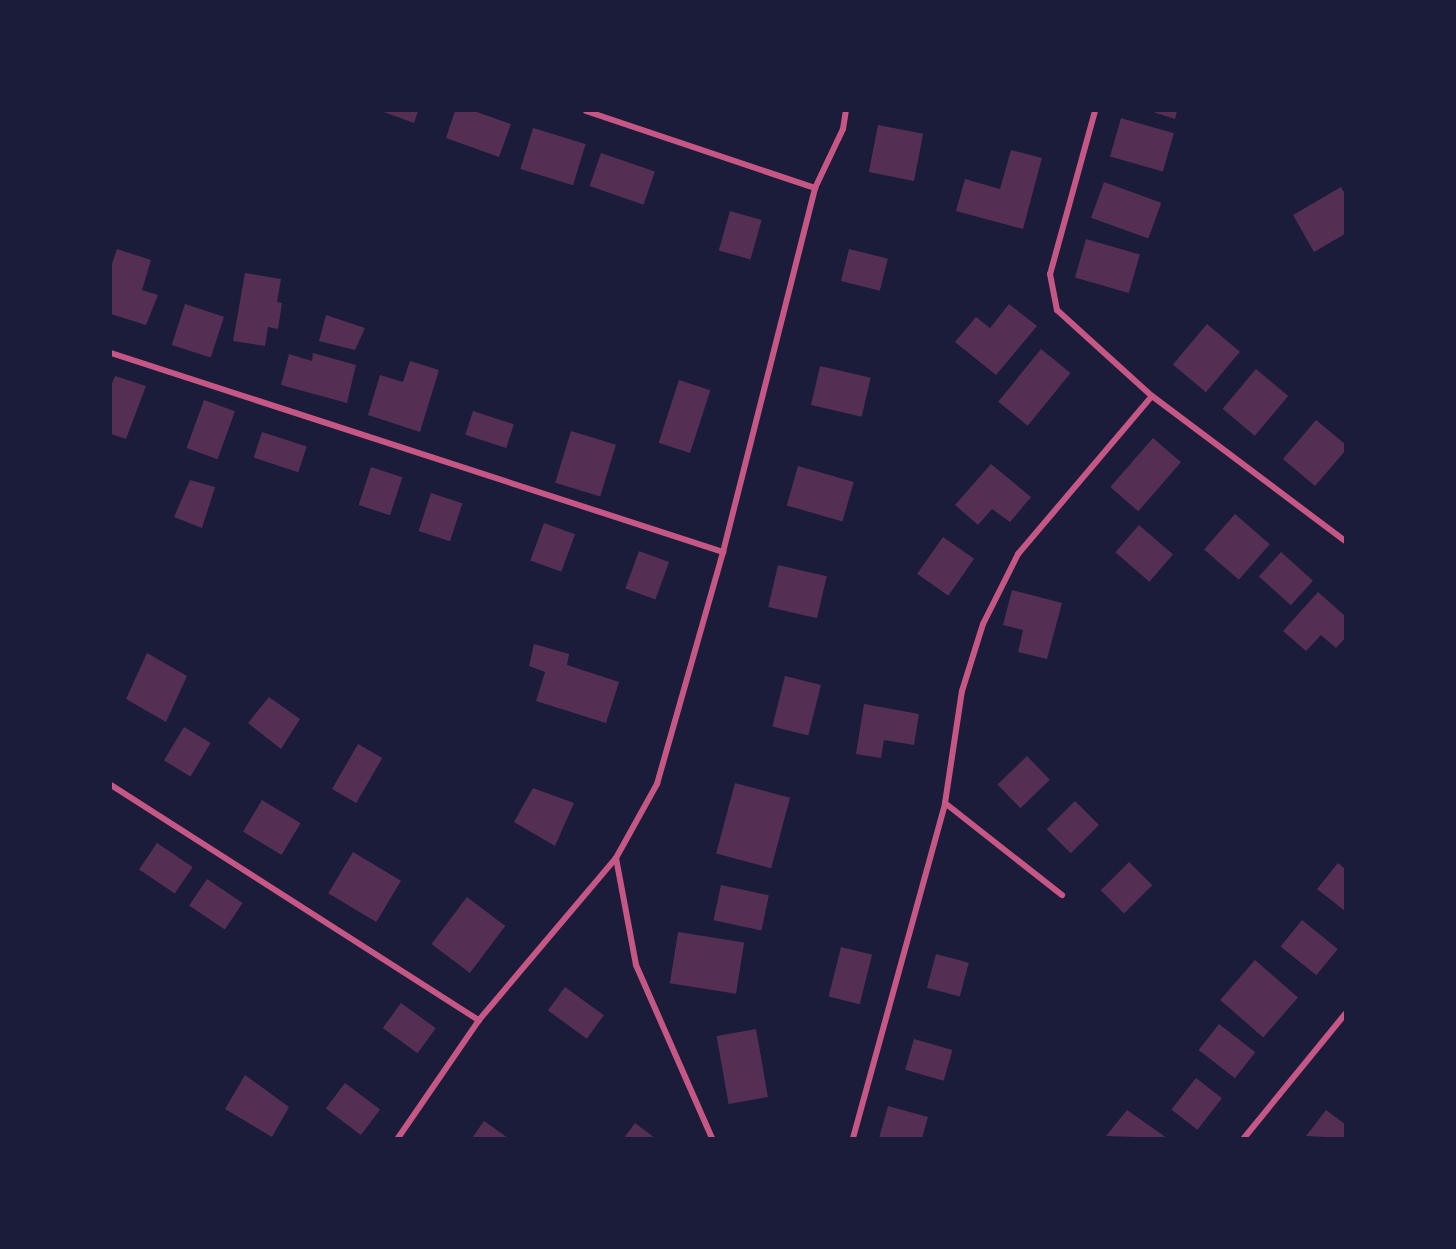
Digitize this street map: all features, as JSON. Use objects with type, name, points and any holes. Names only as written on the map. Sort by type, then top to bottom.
[{"type":"street","points":[[586,111],[815,188]]},
{"type":"street","points":[[398,1138],[479,1020],[616,858],[657,784],[723,552],[815,188],[843,129],[846,111]]},
{"type":"street","points":[[1095,111],[1050,274],[1057,310],[1152,396],[1345,541]]},
{"type":"street","points":[[111,353],[723,552]]},
{"type":"street","points":[[853,1138],[945,803],[962,691],[983,624],[1018,554],[1152,396]]},
{"type":"street","points":[[111,785],[479,1020]]},
{"type":"street","points":[[945,803],[1062,895]]},
{"type":"street","points":[[616,858],[636,965],[712,1138]]},
{"type":"street","points":[[1244,1138],[1345,1014]]},
{"type":"building","points":[[381,111],[418,111],[414,123]]},
{"type":"building","points":[[455,111],[474,111],[511,124],[499,157],[446,138]]},
{"type":"building","points":[[1150,111],[1177,111],[1175,119]]},
{"type":"building","points":[[1121,118],[1174,133],[1163,172],[1110,156]]},
{"type":"building","points":[[878,125],[923,134],[914,181],[869,172]]},
{"type":"building","points":[[533,128],[586,144],[573,185],[520,169]]},
{"type":"building","points":[[1011,150],[1042,158],[1023,229],[956,211],[965,179],[1000,189]]},
{"type":"building","points":[[601,153],[655,172],[643,205],[590,186]]},
{"type":"building","points":[[1104,182],[1161,203],[1148,239],[1091,218]]},
{"type":"building","points":[[1341,187],[1345,194],[1345,234],[1314,252],[1293,215]]},
{"type":"building","points":[[730,211],[762,220],[750,260],[719,250]]},
{"type":"building","points":[[1086,239],[1140,254],[1129,293],[1075,277]]},
{"type":"building","points":[[117,249],[151,260],[142,290],[158,295],[146,325],[111,314],[111,267]]},
{"type":"building","points":[[849,249],[888,259],[880,291],[841,281]]},
{"type":"building","points":[[245,273],[281,279],[277,302],[282,303],[278,329],[268,327],[265,346],[233,341]]},
{"type":"building","points":[[185,304],[224,317],[211,358],[172,345]]},
{"type":"building","points":[[1009,304],[1037,326],[996,375],[955,342],[976,317],[990,328]]},
{"type":"building","points":[[326,315],[365,328],[355,350],[319,341]]},
{"type":"building","points":[[1207,324],[1240,352],[1206,392],[1173,365]]},
{"type":"building","points":[[1041,349],[1071,373],[1028,426],[998,402]]},
{"type":"building","points":[[313,353],[356,365],[347,403],[281,385],[289,354],[312,361]]},
{"type":"building","points":[[410,361],[439,370],[420,432],[368,415],[380,375],[403,382]]},
{"type":"building","points":[[820,366],[871,378],[862,417],[811,405]]},
{"type":"building","points":[[1256,369],[1288,396],[1255,436],[1223,409]]},
{"type":"building","points":[[115,376],[146,386],[126,439],[111,434],[111,386]]},
{"type":"building","points":[[679,380],[710,390],[690,453],[659,443]]},
{"type":"building","points":[[204,400],[235,411],[218,459],[187,448]]},
{"type":"building","points":[[473,411],[514,424],[506,448],[465,435]]},
{"type":"building","points":[[1316,420],[1345,444],[1345,451],[1315,486],[1283,459]]},
{"type":"building","points":[[571,431],[616,445],[600,496],[555,483]]},
{"type":"building","points":[[262,432],[307,447],[298,472],[254,458]]},
{"type":"building","points":[[1153,438],[1181,462],[1138,511],[1110,487]]},
{"type":"building","points":[[991,464],[1031,497],[1010,522],[992,509],[978,525],[955,505]]},
{"type":"building","points":[[798,466],[854,482],[842,521],[787,505]]},
{"type":"building","points":[[371,467],[402,477],[390,515],[359,505]]},
{"type":"building","points":[[190,480],[215,487],[202,528],[174,517]]},
{"type":"building","points":[[431,493],[462,503],[450,541],[419,531]]},
{"type":"building","points":[[1235,514],[1270,544],[1239,580],[1204,549]]},
{"type":"building","points":[[544,523],[575,534],[561,572],[530,561]]},
{"type":"building","points":[[1139,525],[1173,555],[1149,582],[1115,552]]},
{"type":"building","points":[[943,537],[974,559],[948,596],[917,574]]},
{"type":"building","points":[[639,551],[669,562],[655,600],[625,589]]},
{"type":"building","points":[[1281,552],[1313,581],[1291,605],[1259,577]]},
{"type":"building","points":[[778,565],[827,576],[817,618],[768,607]]},
{"type":"building","points":[[1012,590],[1062,603],[1047,659],[1018,652],[1023,630],[1003,625]]},
{"type":"building","points":[[1318,592],[1345,616],[1345,638],[1336,648],[1321,635],[1306,651],[1283,631]]},
{"type":"building","points":[[534,644],[569,654],[567,665],[619,682],[606,723],[536,701],[545,672],[529,666]]},
{"type":"building","points":[[147,653],[187,676],[166,722],[126,699]]},
{"type":"building","points":[[785,676],[821,685],[808,735],[772,726]]},
{"type":"building","points":[[269,697],[300,719],[281,749],[248,723]]},
{"type":"building","points":[[864,704],[919,714],[914,745],[884,740],[881,758],[856,754]]},
{"type":"building","points":[[184,727],[211,743],[190,776],[164,760]]},
{"type":"building","points":[[358,744],[382,758],[356,803],[332,789]]},
{"type":"building","points":[[1027,756],[1050,780],[1020,808],[998,784]]},
{"type":"building","points":[[735,783],[790,798],[771,868],[716,854]]},
{"type":"building","points":[[533,788],[574,803],[555,846],[514,822]]},
{"type":"building","points":[[262,800],[301,823],[282,855],[243,832]]},
{"type":"building","points":[[1075,801],[1099,825],[1071,853],[1047,829]]},
{"type":"building","points":[[157,843],[193,867],[175,894],[139,870]]},
{"type":"building","points":[[353,852],[401,881],[376,922],[328,893]]},
{"type":"building","points":[[1129,862],[1152,885],[1124,914],[1101,890]]},
{"type":"building","points":[[1338,863],[1345,869],[1345,911],[1317,889]]},
{"type":"building","points":[[207,879],[243,903],[225,930],[189,906]]},
{"type":"building","points":[[721,885],[769,895],[761,930],[714,920]]},
{"type":"building","points":[[467,897],[505,926],[470,973],[431,944]]},
{"type":"building","points":[[1302,920],[1338,949],[1316,975],[1281,946]]},
{"type":"building","points":[[678,932],[744,942],[736,994],[670,983]]},
{"type":"building","points":[[841,947],[872,955],[860,1004],[829,996]]},
{"type":"building","points":[[936,954],[969,963],[960,997],[927,988]]},
{"type":"building","points":[[1255,960],[1298,997],[1263,1037],[1220,1000]]},
{"type":"building","points":[[565,987],[604,1015],[587,1039],[548,1010]]},
{"type":"building","points":[[401,1003],[436,1028],[418,1053],[383,1028]]},
{"type":"building","points":[[1219,1024],[1255,1052],[1235,1078],[1199,1050]]},
{"type":"building","points":[[756,1029],[768,1097],[729,1104],[717,1036]]},
{"type":"building","points":[[914,1039],[952,1050],[944,1081],[905,1070]]},
{"type":"building","points":[[245,1075],[289,1107],[272,1137],[225,1109]]},
{"type":"building","points":[[1196,1078],[1222,1098],[1197,1130],[1171,1110]]},
{"type":"building","points":[[345,1083],[380,1109],[361,1135],[326,1109]]},
{"type":"building","points":[[888,1106],[928,1117],[922,1138],[879,1138]]},
{"type":"building","points":[[1127,1110],[1167,1138],[1106,1136]]},
{"type":"building","points":[[1326,1110],[1345,1124],[1345,1138],[1306,1136]]},
{"type":"building","points":[[484,1121],[508,1138],[472,1138]]},
{"type":"building","points":[[635,1123],[655,1138],[624,1138]]}]
